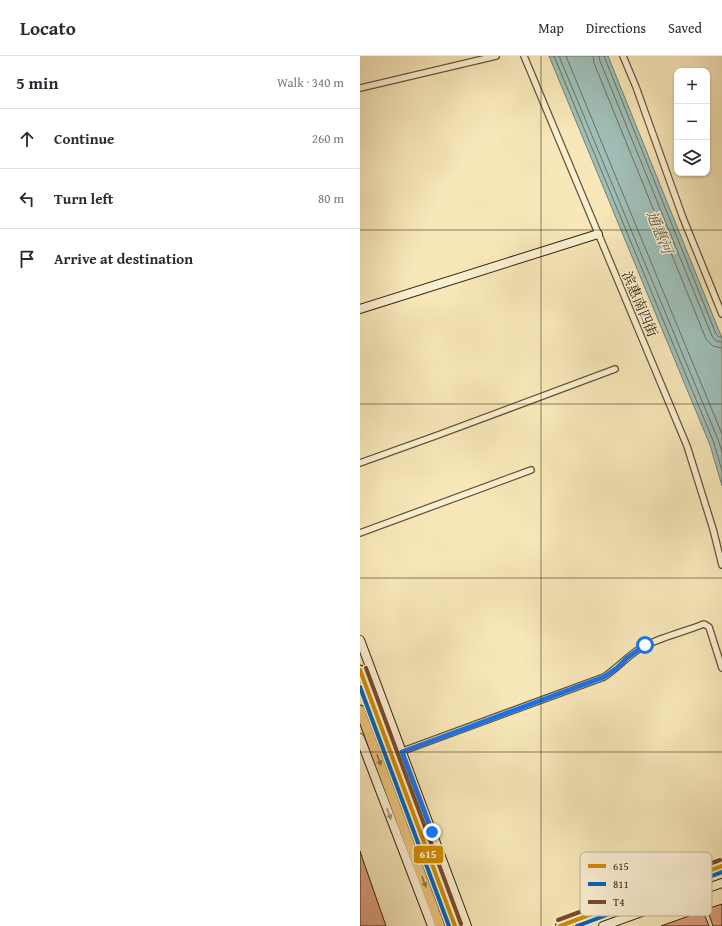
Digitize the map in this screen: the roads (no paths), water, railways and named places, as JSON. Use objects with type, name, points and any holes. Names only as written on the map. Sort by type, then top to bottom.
[{"type":"main road","points":[[360,670],[455,926]]},
{"type":"main road","points":[[360,710],[440,926]]},
{"type":"street","points":[[360,88],[496,56]]},
{"type":"street","name":"滨惠南四街","points":[[524,56],[687,446],[713,529],[722,565]]},
{"type":"street","points":[[623,56],[636,87],[683,218],[722,314]]},
{"type":"street","points":[[360,309],[598,234]]},
{"type":"street","points":[[360,463],[438,436],[615,369]]},
{"type":"street","points":[[360,533],[531,470]]},
{"type":"street","points":[[392,755],[604,677],[645,645],[704,624],[709,627],[722,668]]},
{"type":"street","points":[[360,640],[467,926]]},
{"type":"street","points":[[360,738],[432,926]]},
{"type":"street","points":[[712,870],[722,866]]},
{"type":"street","points":[[712,887],[722,883]]},
{"type":"street","points":[[560,926],[587,916]]},
{"type":"street","points":[[603,926],[631,916]]},
{"type":"water","name":"通惠河","points":[[549,56],[608,56],[722,338],[722,486],[710,445]]}]
